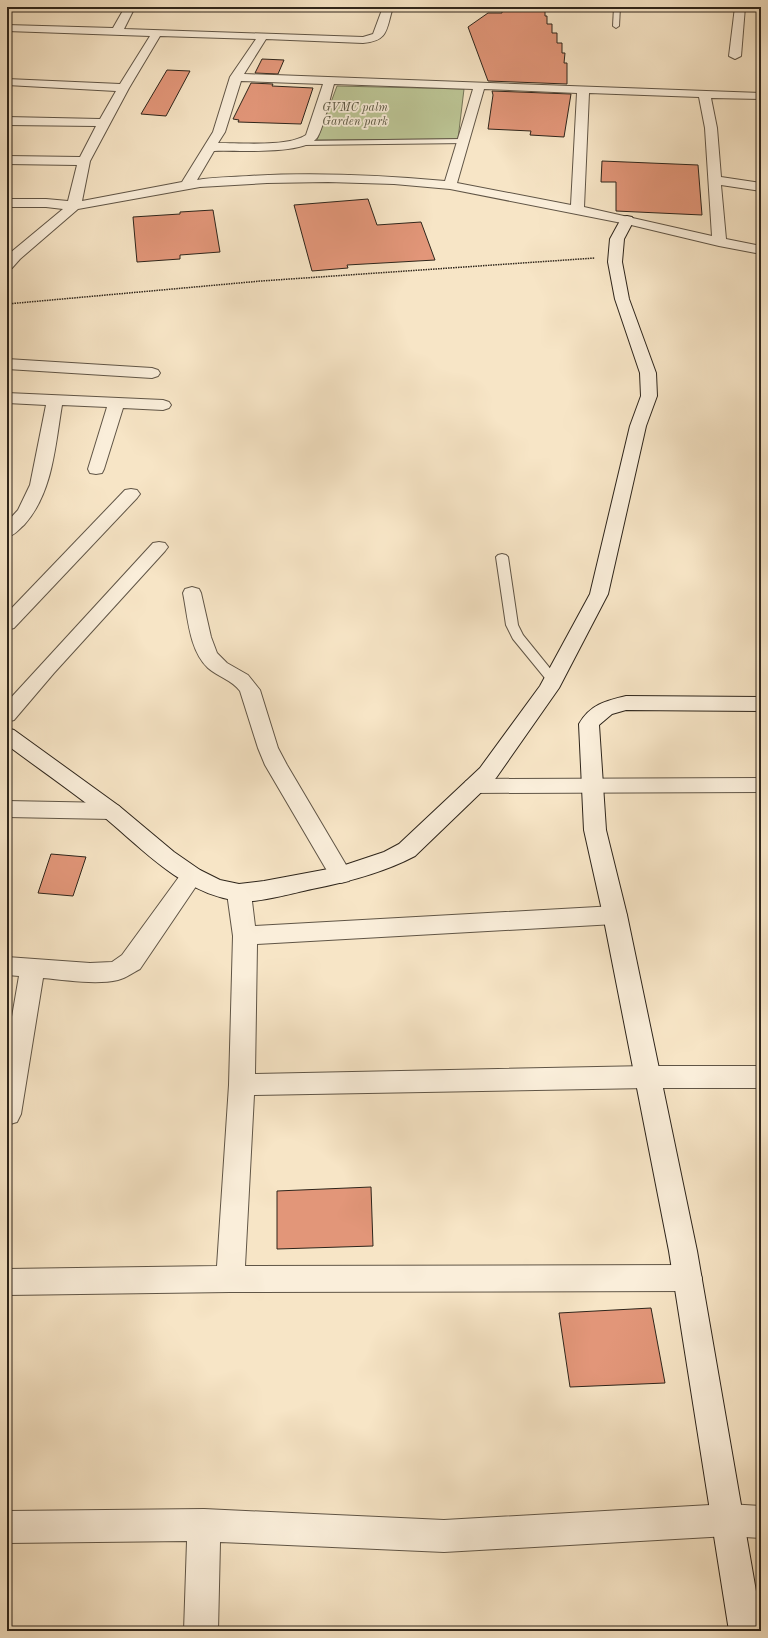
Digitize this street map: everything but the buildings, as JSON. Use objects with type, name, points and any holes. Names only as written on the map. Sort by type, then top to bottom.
[{"type":"street","points":[[117,31],[130,7]]},
{"type":"street","points":[[7,28],[363,40],[373,39],[378,36],[388,7]]},
{"type":"street","points":[[735,56],[740,7]]},
{"type":"street","points":[[7,264],[74,206],[84,161],[123,88],[157,33]]},
{"type":"street","points":[[187,185],[219,132],[236,77],[262,36]]},
{"type":"street","points":[[236,77],[761,96]]},
{"type":"street","points":[[211,147],[284,146],[303,143],[312,137],[330,80]]},
{"type":"street","points":[[7,82],[123,88]]},
{"type":"street","points":[[450,185],[480,86]]},
{"type":"street","points":[[577,210],[583,90]]},
{"type":"street","points":[[704,94],[710,128],[719,242]]},
{"type":"street","points":[[7,121],[104,123]]},
{"type":"street","points":[[7,160],[84,161]]},
{"type":"street","points":[[7,203],[46,203],[74,206],[200,183],[267,179],[328,178],[394,180],[450,185],[627,220],[719,242],[761,250]]},
{"type":"street","points":[[715,180],[761,187]]},
{"type":"street","points":[[7,735],[111,811],[166,858],[192,876],[214,887],[239,893],[264,890],[341,875],[392,858],[407,850],[488,773],[553,680],[599,594],[638,426],[649,396],[648,373],[622,299],[615,256],[617,239],[627,220]]},
{"type":"street","points":[[7,364],[152,373]]},
{"type":"street","points":[[7,398],[164,405]]},
{"type":"street","points":[[7,532],[25,513],[39,485],[55,400]]},
{"type":"street","points":[[96,469],[117,402]]},
{"type":"street","points":[[7,624],[131,494]]},
{"type":"street","points":[[7,715],[158,547]]},
{"type":"street","points":[[192,593],[206,650],[211,660],[220,667],[238,676],[245,682],[250,690],[268,748],[276,766],[341,875]]},
{"type":"street","points":[[746,1631],[688,1278],[615,915],[595,830],[589,724],[597,713],[610,706],[626,703],[761,704]]},
{"type":"street","points":[[474,786],[761,785]]},
{"type":"street","points":[[7,809],[111,811]]},
{"type":"street","points":[[7,966],[90,972],[116,971],[131,962],[192,876]]},
{"type":"street","points":[[230,1279],[242,1085],[245,936],[239,893]]},
{"type":"street","points":[[245,936],[384,930],[615,915]]},
{"type":"street","points":[[8,1114],[33,968]]},
{"type":"street","points":[[242,1085],[648,1077],[761,1077]]},
{"type":"street","points":[[7,1282],[230,1279],[688,1278]]},
{"type":"street","points":[[7,1527],[204,1525],[444,1536],[728,1520],[761,1522]]},
{"type":"street","points":[[201,1631],[204,1525]]},
{"type":"lane","points":[[458,7],[497,9]]},
{"type":"lane","points":[[616,26],[617,7]]},
{"type":"lane","points":[[303,143],[464,141]]},
{"type":"lane","points":[[502,557],[512,625],[517,636],[553,680]]},
{"type":"path","points":[[7,304],[261,281],[615,256]]},
{"type":"green space","name":"GVMC palm Garden park","points":[[337,86],[464,89],[458,139],[317,140]]}]
